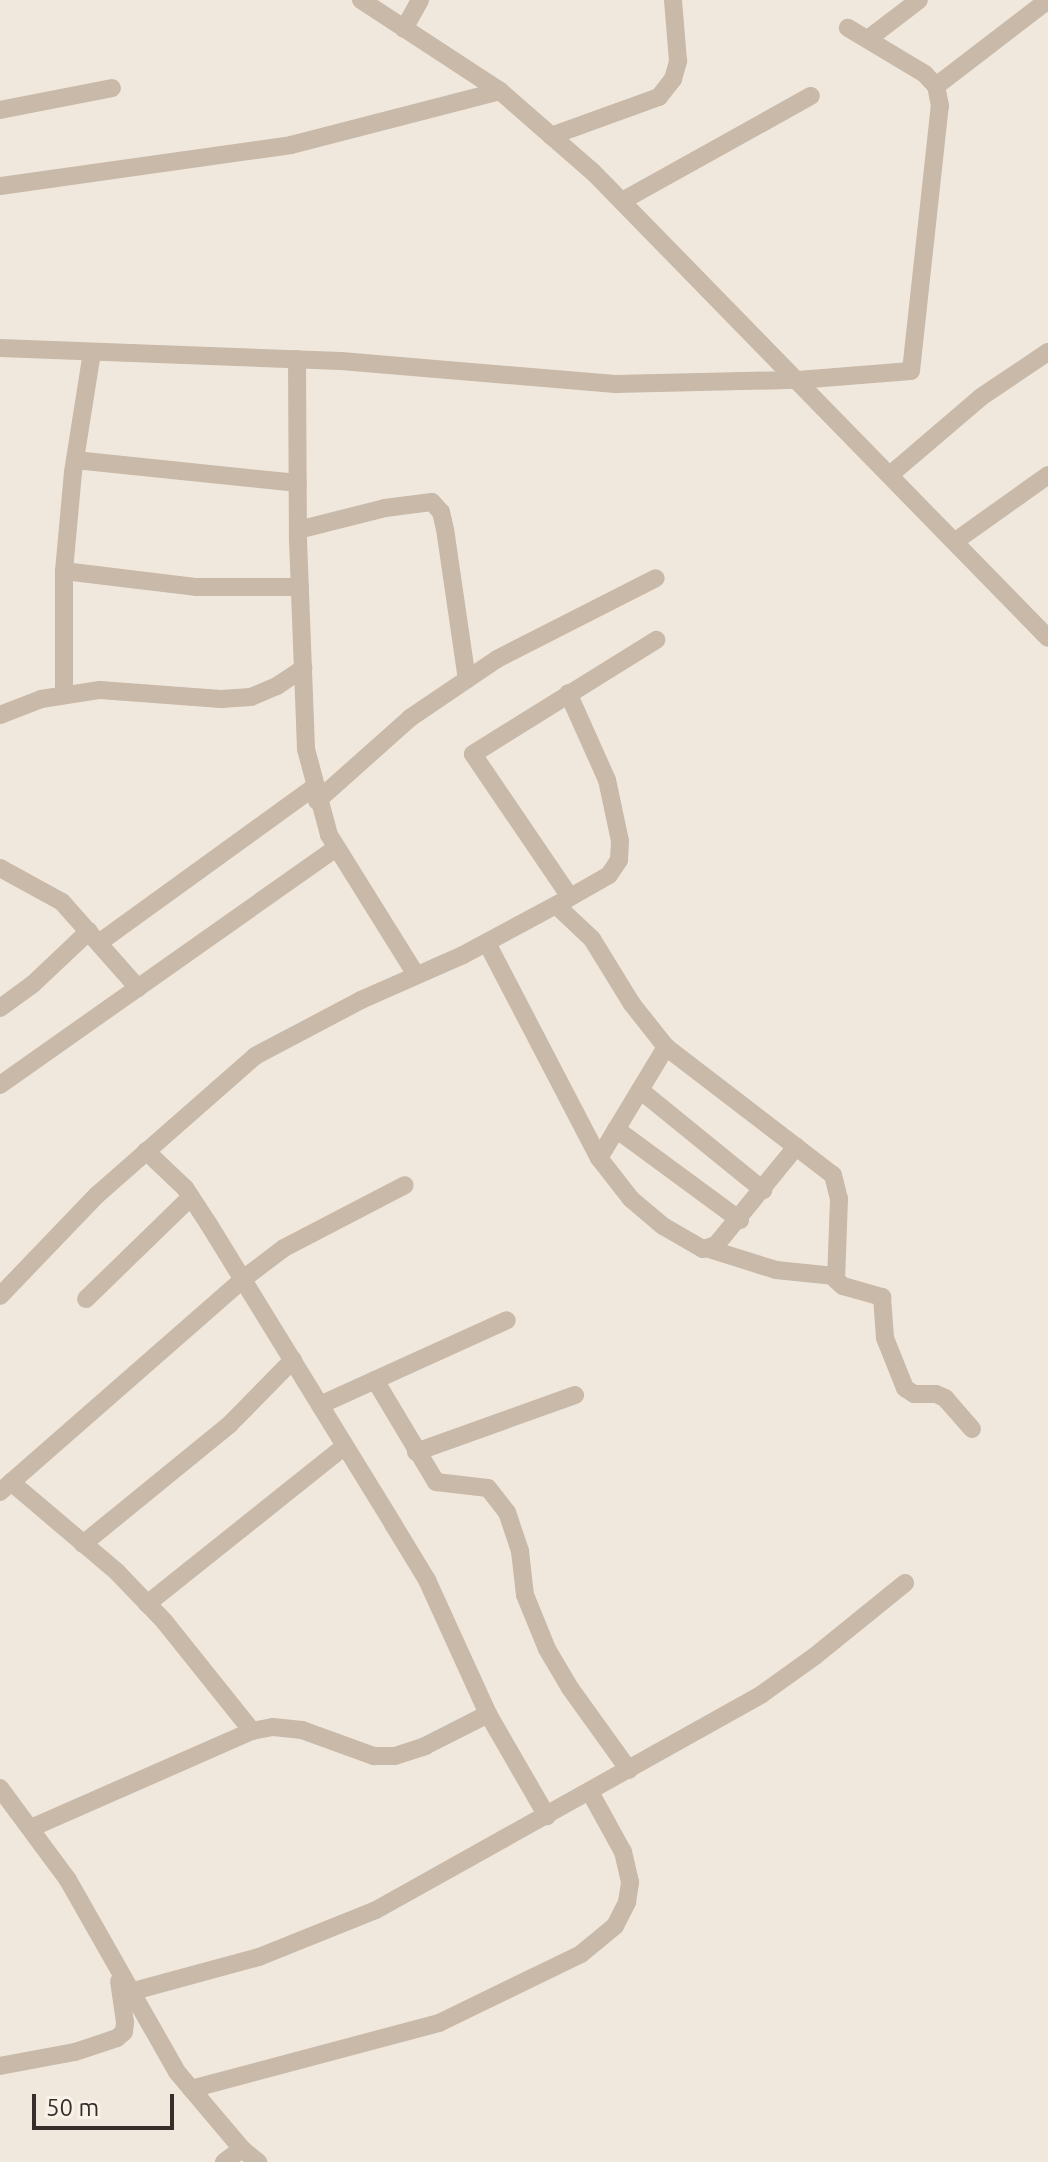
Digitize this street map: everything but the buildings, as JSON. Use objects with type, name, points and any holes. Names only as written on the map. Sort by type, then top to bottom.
[{"type":"street","points":[[361,0],[500,91],[622,201],[957,540],[1048,638]]},
{"type":"street","points":[[404,29],[420,0]]},
{"type":"street","points":[[551,136],[659,97],[673,79],[678,61],[673,0]]},
{"type":"street","points":[[868,39],[919,0]]},
{"type":"street","points":[[936,86],[1048,0]]},
{"type":"street","points":[[0,348],[297,359],[615,384],[798,380],[911,371],[940,106],[936,86],[925,74],[848,28]]},
{"type":"street","points":[[0,110],[112,88]]},
{"type":"street","points":[[0,186],[291,145],[500,91]]},
{"type":"street","points":[[622,201],[811,96]]},
{"type":"street","points":[[64,694],[64,571],[75,460],[92,352]]},
{"type":"street","points":[[891,474],[981,397],[1048,352]]},
{"type":"street","points":[[297,359],[298,530],[306,749],[315,794],[336,848],[416,975]]},
{"type":"street","points":[[75,460],[298,483]]},
{"type":"street","points":[[957,540],[1048,475]]},
{"type":"street","points":[[298,530],[385,508],[432,502],[441,512],[445,529],[467,679]]},
{"type":"street","points":[[64,571],[197,587],[300,587]]},
{"type":"street","points":[[0,1008],[95,936],[315,794],[410,718],[497,659],[656,578]]},
{"type":"street","points":[[562,902],[568,894],[473,754],[656,640]]},
{"type":"street","points":[[0,715],[64,694],[100,690],[221,699],[251,697],[277,686],[304,668]]},
{"type":"street","points":[[0,1296],[97,1195],[255,1056],[487,943],[609,875],[619,860],[620,841],[607,780],[568,693]]},
{"type":"street","points":[[0,1085],[336,848]]},
{"type":"street","points":[[0,868],[62,902],[138,988]]},
{"type":"street","points":[[562,902],[592,939],[632,1004],[666,1047],[825,1167],[836,1182],[835,1276],[843,1286],[882,1297],[885,1338],[908,1392],[945,1398],[972,1429]]},
{"type":"street","points":[[487,943],[599,1158],[631,1199],[663,1226],[695,1246],[776,1270],[835,1276]]},
{"type":"street","points":[[599,1158],[666,1047]]},
{"type":"street","points":[[640,1090],[763,1190]]},
{"type":"street","points":[[616,1129],[740,1220]]},
{"type":"street","points":[[709,1249],[740,1220],[796,1147]]},
{"type":"street","points":[[146,1151],[164,1164],[191,1197],[427,1580],[488,1714],[547,1816]]},
{"type":"street","points":[[252,1731],[147,1604],[83,1544],[6,1487],[243,1279],[284,1248],[405,1185]]},
{"type":"street","points":[[86,1299],[191,1197]]},
{"type":"street","points":[[320,1405],[507,1320]]},
{"type":"street","points":[[83,1544],[230,1424],[293,1360]]},
{"type":"street","points":[[375,1380],[436,1482],[488,1488],[497,1496],[514,1529],[525,1595],[547,1649],[570,1688],[629,1770]]},
{"type":"street","points":[[416,1452],[575,1395]]},
{"type":"street","points":[[147,1604],[344,1447]]},
{"type":"street","points":[[130,1992],[259,1957],[376,1910],[762,1694],[815,1656],[905,1583]]},
{"type":"street","points":[[31,1828],[252,1731],[273,1727],[302,1730],[374,1756],[395,1756],[425,1746],[488,1714]]},
{"type":"street","points":[[0,1788],[68,1880],[168,2059],[242,2149],[258,2162]]},
{"type":"street","points":[[191,2089],[439,2023],[581,1954],[615,1926],[627,1902],[630,1882],[623,1852],[590,1792]]},
{"type":"street","points":[[0,2066],[50,2058],[117,2038],[124,2032],[125,2022],[117,1967]]},
{"type":"street","points":[[224,2162],[242,2149]]}]
